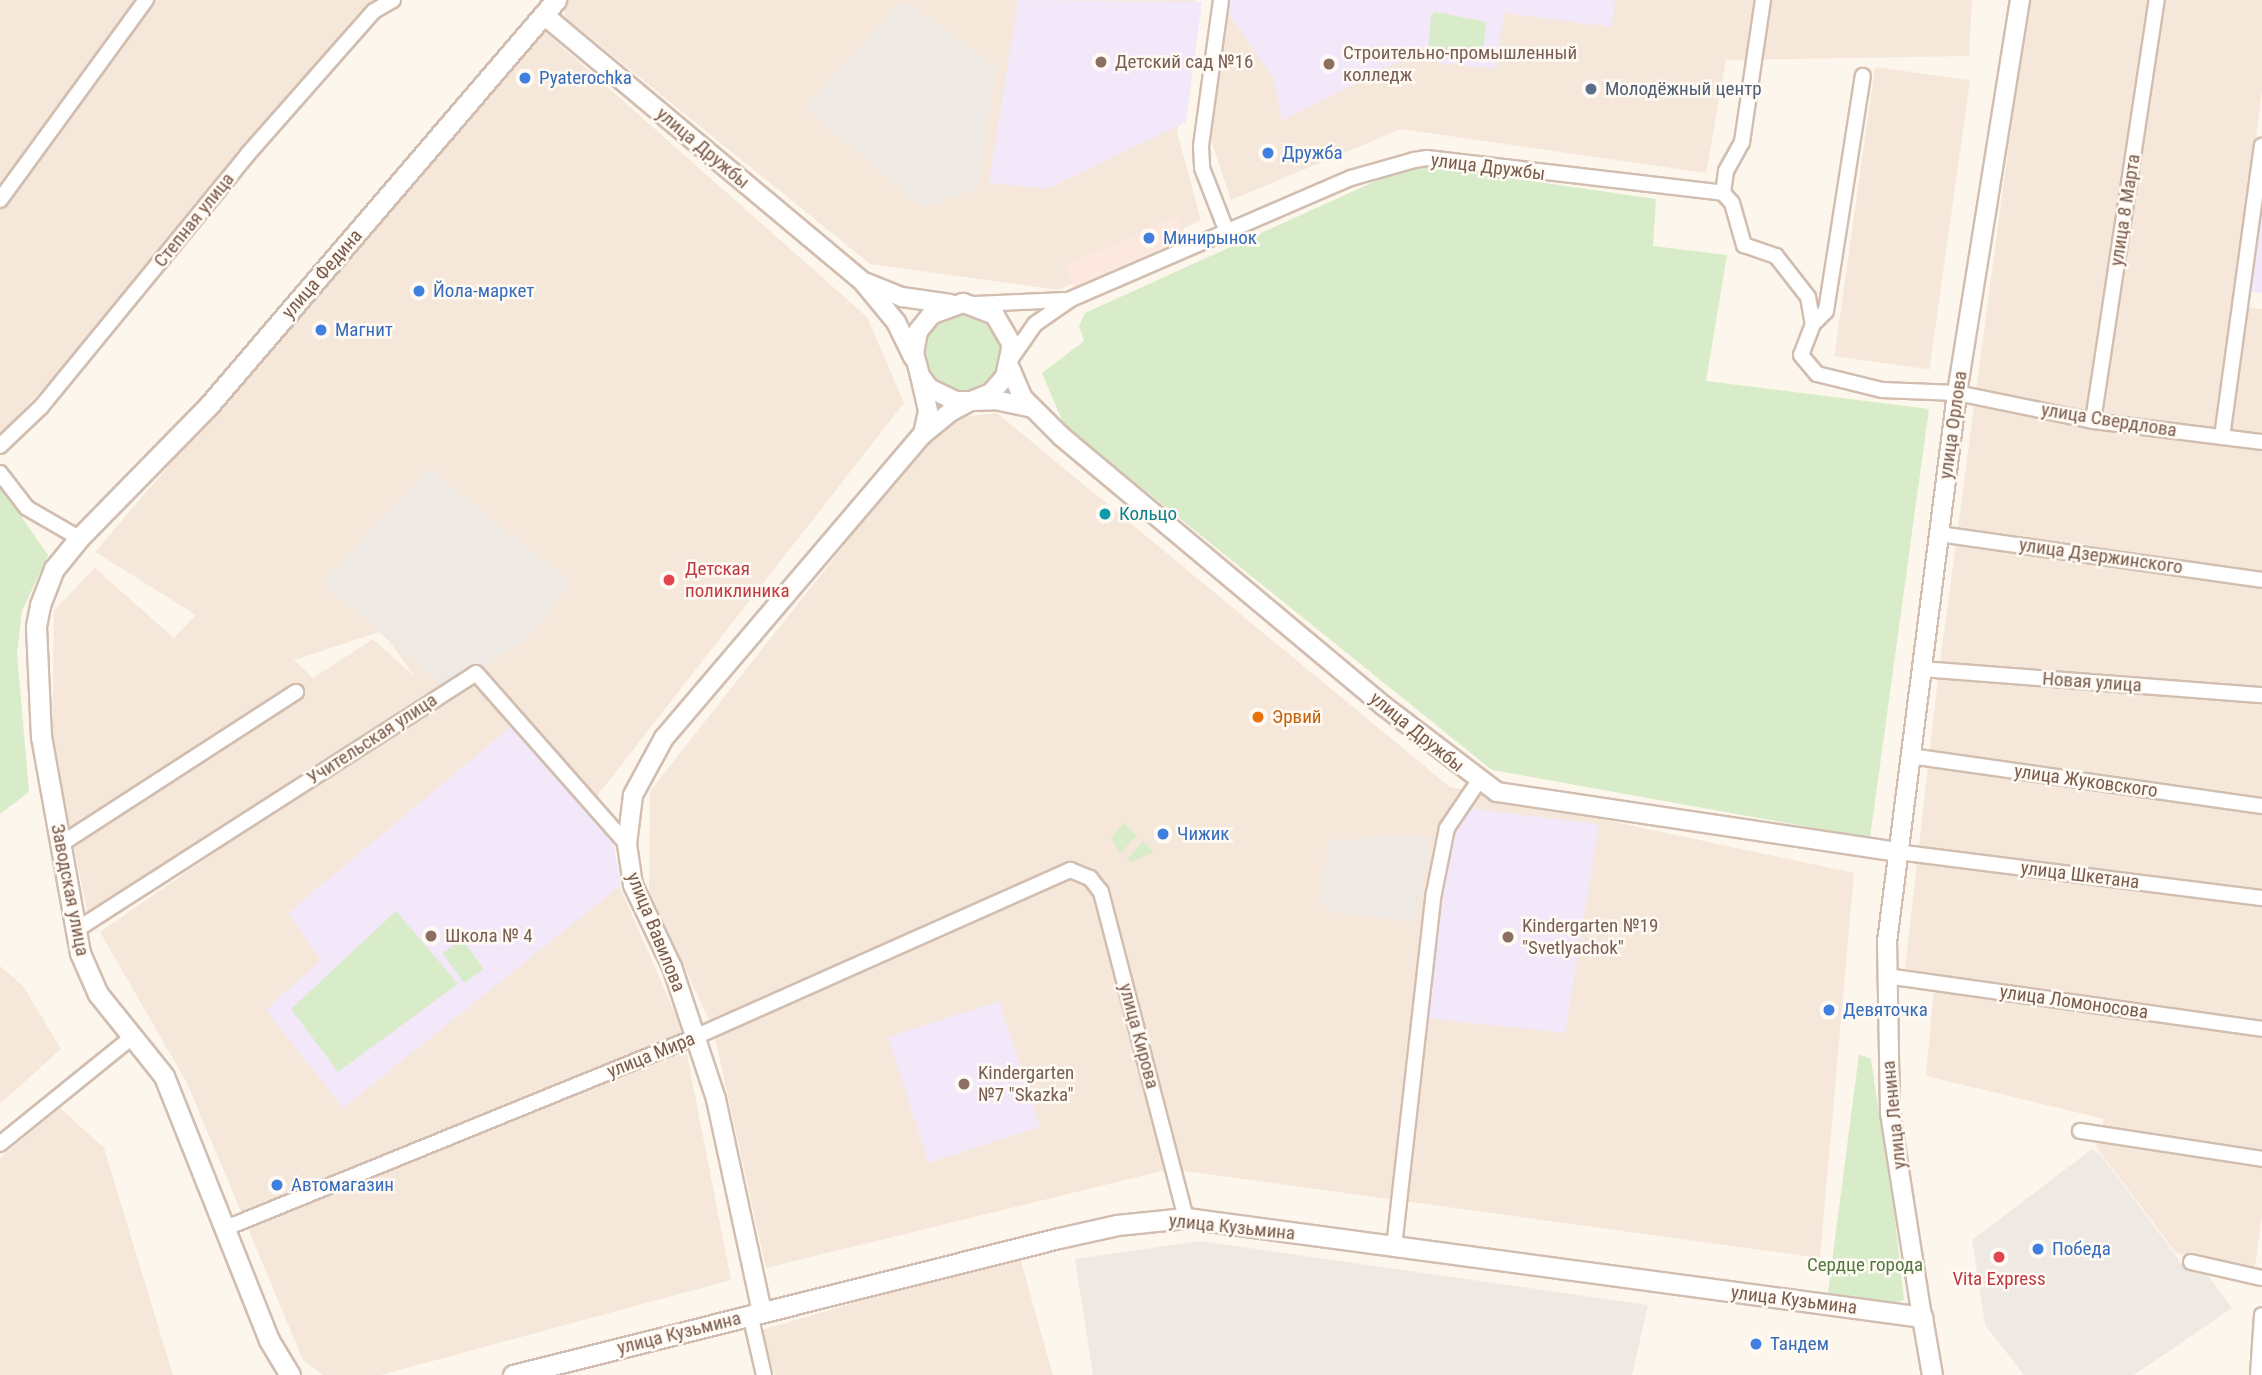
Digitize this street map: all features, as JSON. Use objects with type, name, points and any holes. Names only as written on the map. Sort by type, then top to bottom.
[{"type":"main road","name":"улица Федина","points":[[79,538],[210,404],[550,7]]},
{"type":"main road","name":"Заводская улица","points":[[79,538],[51,576],[36,626],[41,737],[76,930],[91,982],[164,1076],[284,1374]]},
{"type":"main road","name":"улица Кузьмина","points":[[513,1375],[1116,1225],[1186,1219],[1922,1317]]},
{"type":"main road","name":"улица Ленина","points":[[1922,1317],[1933,1375]]},
{"type":"street","points":[[0,200],[146,0]]},
{"type":"street","name":"Степная улица","points":[[0,446],[41,407],[247,155],[374,11],[393,0]]},
{"type":"street","points":[[1221,0],[1201,146],[1202,168],[1227,232]]},
{"type":"street","points":[[1763,0],[1742,142],[1726,171],[1723,193],[1732,203],[1744,245],[1776,256],[1786,266],[1808,297],[1813,324]]},
{"type":"street","name":"улица Орлова","points":[[1897,852],[1957,393],[2020,0]]},
{"type":"street","name":"улица 8 Марта","points":[[2093,421],[2157,0]]},
{"type":"street","name":"улица Дружбы","points":[[550,7],[863,282]]},
{"type":"street","points":[[1813,324],[1826,311],[1863,76]]},
{"type":"street","points":[[2222,436],[2262,146]]},
{"type":"street","name":"улица Дружбы","points":[[1071,299],[1351,178],[1427,158],[1723,193]]},
{"type":"street","points":[[863,282],[902,297],[952,304],[1030,305],[1071,299]]},
{"type":"street","points":[[863,282],[896,321],[918,370],[928,411],[922,435]]},
{"type":"street","points":[[971,401],[999,386],[1035,324],[1071,299]]},
{"type":"street","points":[[952,304],[932,314],[918,331],[918,370],[942,397],[1029,407],[1011,362],[1003,323],[974,304]]},
{"type":"street","name":"улица Свердлова","points":[[1813,324],[1801,355],[1817,374],[1882,390],[1957,393],[2093,421],[2262,442]]},
{"type":"street","name":"улица Вавилова","points":[[764,1375],[756,1313],[716,1099],[672,967],[633,885],[628,844],[633,795],[664,738],[922,435],[971,401]]},
{"type":"street","name":"улица Дружбы","points":[[1029,407],[1478,782],[1519,798],[1897,852]]},
{"type":"street","points":[[0,473],[27,508],[79,538]]},
{"type":"street","name":"улица Дзержинского","points":[[1939,534],[2262,580]]},
{"type":"street","name":"Новая улица","points":[[1922,669],[2262,695]]},
{"type":"street","name":"Учительская улица","points":[[76,930],[476,673],[628,844]]},
{"type":"street","points":[[61,844],[296,692]]},
{"type":"street","name":"улица Жуковского","points":[[1910,756],[2262,806]]},
{"type":"street","points":[[1394,1247],[1434,893],[1447,828],[1478,782]]},
{"type":"street","name":"улица Шкетана","points":[[1897,852],[2262,898]]},
{"type":"street","name":"улица Ленина","points":[[1897,852],[1886,976],[1890,1112],[1922,1317]]},
{"type":"street","name":"улица Мира","points":[[226,1228],[695,1037],[1070,870]]},
{"type":"street","name":"улица Кирова","points":[[1070,870],[1090,878],[1101,892],[1186,1219]]},
{"type":"street","name":"улица Ломоносова","points":[[1886,976],[2262,1029]]},
{"type":"street","points":[[0,1144],[132,1037]]},
{"type":"street","points":[[2080,1131],[2262,1159]]},
{"type":"street","points":[[2191,1262],[2262,1278]]},
{"type":"street","points":[[2258,1375],[2262,1315]]},
{"type":"shaded area","points":[[0,0],[382,0],[360,11],[105,320],[0,436]]},
{"type":"shaded area","points":[[564,0],[1196,0],[1177,132],[1201,220],[1059,290],[870,264],[565,17]]},
{"type":"shaded area","points":[[902,0],[996,66],[978,188],[922,208],[805,107]]},
{"type":"shaded area","name":"Детский сад №16","points":[[1018,0],[1202,2],[1186,122],[1047,189],[989,183]]},
{"type":"shaded area","points":[[1228,0],[1972,0],[1969,56],[1726,60],[1706,173],[1401,129],[1231,200],[1206,125]]},
{"type":"shaded area","name":"Строительно-промышленный колледж","points":[[1228,0],[1615,0],[1612,27],[1504,13],[1495,69],[1405,59],[1282,120],[1273,78],[1226,10]]},
{"type":"shaded area","points":[[2028,0],[2262,0],[2262,92],[2233,305],[2262,309],[2262,1215],[2255,1267],[2176,1253],[2096,1147],[2104,1119],[1926,1076],[1935,978],[1905,968],[1938,678]]},
{"type":"shaded area","points":[[542,29],[867,317],[904,403],[586,810],[682,1029],[731,1280],[381,1375],[323,1375],[303,1360],[187,1083],[100,932],[433,701],[426,693],[88,915],[52,741],[54,610],[95,568],[174,638],[196,615],[95,552]],"holes":[[[382,631],[415,677],[373,639],[313,678],[294,660]]]},
{"type":"shaded area","points":[[1875,67],[1970,80],[1929,370],[1834,356]]},
{"type":"shaded area","points":[[2262,203],[2262,293],[2249,291]]},
{"type":"shaded area","points":[[1177,216],[1187,238],[1074,288],[1065,266]]},
{"type":"shaded area","points":[[997,413],[1450,787],[1854,873],[1820,1258],[1170,1169],[766,1268],[713,1029],[649,890],[650,791],[944,419]]},
{"type":"shaded area","points":[[428,468],[572,583],[526,640],[445,689],[322,583]]},
{"type":"shaded area","name":"Школа № 4","points":[[514,724],[613,842],[621,885],[343,1108],[266,1010],[321,960],[288,913]]},
{"type":"shaded area","name":"Kindergarten №19 \"Svetlyachok\"","points":[[1466,808],[1599,824],[1565,1033],[1425,1018],[1445,857]]},
{"type":"shaded area","points":[[1397,835],[1431,838],[1416,923],[1334,912],[1320,903],[1328,841]]},
{"type":"shaded area","points":[[0,966],[23,986],[61,1049],[0,1104]]},
{"type":"shaded area","name":"Kindergarten №7 \"Skazka\"","points":[[999,1001],[1040,1127],[929,1163],[888,1037]]},
{"type":"shaded area","points":[[60,1108],[104,1148],[173,1375],[0,1375],[0,1158]]},
{"type":"shaded area","points":[[2092,1149],[2100,1154],[2185,1268],[2206,1273],[2232,1308],[2134,1375],[2024,1375],[1985,1325],[1972,1240]]},
{"type":"shaded area","points":[[1200,1241],[1648,1305],[1632,1375],[1093,1375],[1075,1259]]},
{"type":"shaded area","points":[[1019,1254],[1053,1375],[775,1375],[762,1330]]},
{"type":"green space","points":[[1436,12],[1486,22],[1483,54],[1476,59],[1428,52],[1431,15]]},
{"type":"green space","points":[[1427,166],[1656,199],[1653,246],[1727,255],[1706,381],[1929,409],[1870,838],[1492,770],[1064,425],[1042,373],[1084,341],[1079,326],[1085,313],[1400,170]]},
{"type":"green space","points":[[963,310],[979,314],[992,322],[1000,335],[1004,351],[1000,367],[992,380],[979,388],[963,392],[947,388],[934,380],[926,367],[922,351],[926,335],[934,322],[947,314]]},
{"type":"green space","points":[[0,486],[48,555],[22,611],[17,654],[29,792],[0,814]]},
{"type":"green space","points":[[1123,823],[1137,835],[1120,854],[1111,838]]},
{"type":"green space","points":[[1143,841],[1153,852],[1132,862],[1127,859]]},
{"type":"green space","points":[[396,911],[458,984],[338,1072],[291,1009]]},
{"type":"green space","points":[[462,939],[484,969],[464,983],[443,953]]},
{"type":"green space","name":"Сердце города","points":[[1859,1054],[1871,1059],[1895,1220],[1904,1300],[1893,1303],[1828,1293]]},
{"type":"place","name":"Детский сад №16","points":[[1101,62]]},
{"type":"place","name":"Строительно-промышленный колледж","points":[[1329,64]]},
{"type":"place","name":"Pyaterochka","points":[[525,78]]},
{"type":"place","name":"Молодёжный центр","points":[[1591,89]]},
{"type":"place","name":"Дружба","points":[[1268,153]]},
{"type":"place","name":"Минирынок","points":[[1149,238]]},
{"type":"place","name":"Йола-маркет","points":[[419,291]]},
{"type":"place","name":"Магнит","points":[[321,330]]},
{"type":"place","name":"Кольцо","points":[[1105,514]]},
{"type":"place","name":"Детская поликлиника","points":[[669,580]]},
{"type":"place","name":"Эрвий","points":[[1258,717]]},
{"type":"place","name":"Чижик","points":[[1163,834]]},
{"type":"place","name":"Школа № 4","points":[[431,936]]},
{"type":"place","name":"Kindergarten №19 \"Svetlyachok\"","points":[[1508,937]]},
{"type":"place","name":"Девяточка","points":[[1829,1010]]},
{"type":"place","name":"Kindergarten №7 \"Skazka\"","points":[[964,1084]]},
{"type":"place","name":"Автомагазин","points":[[277,1185]]},
{"type":"place","name":"Победа","points":[[2038,1249]]},
{"type":"place","name":"Vita Express","points":[[1999,1257]]},
{"type":"place","name":"Тандем","points":[[1756,1344]]}]
